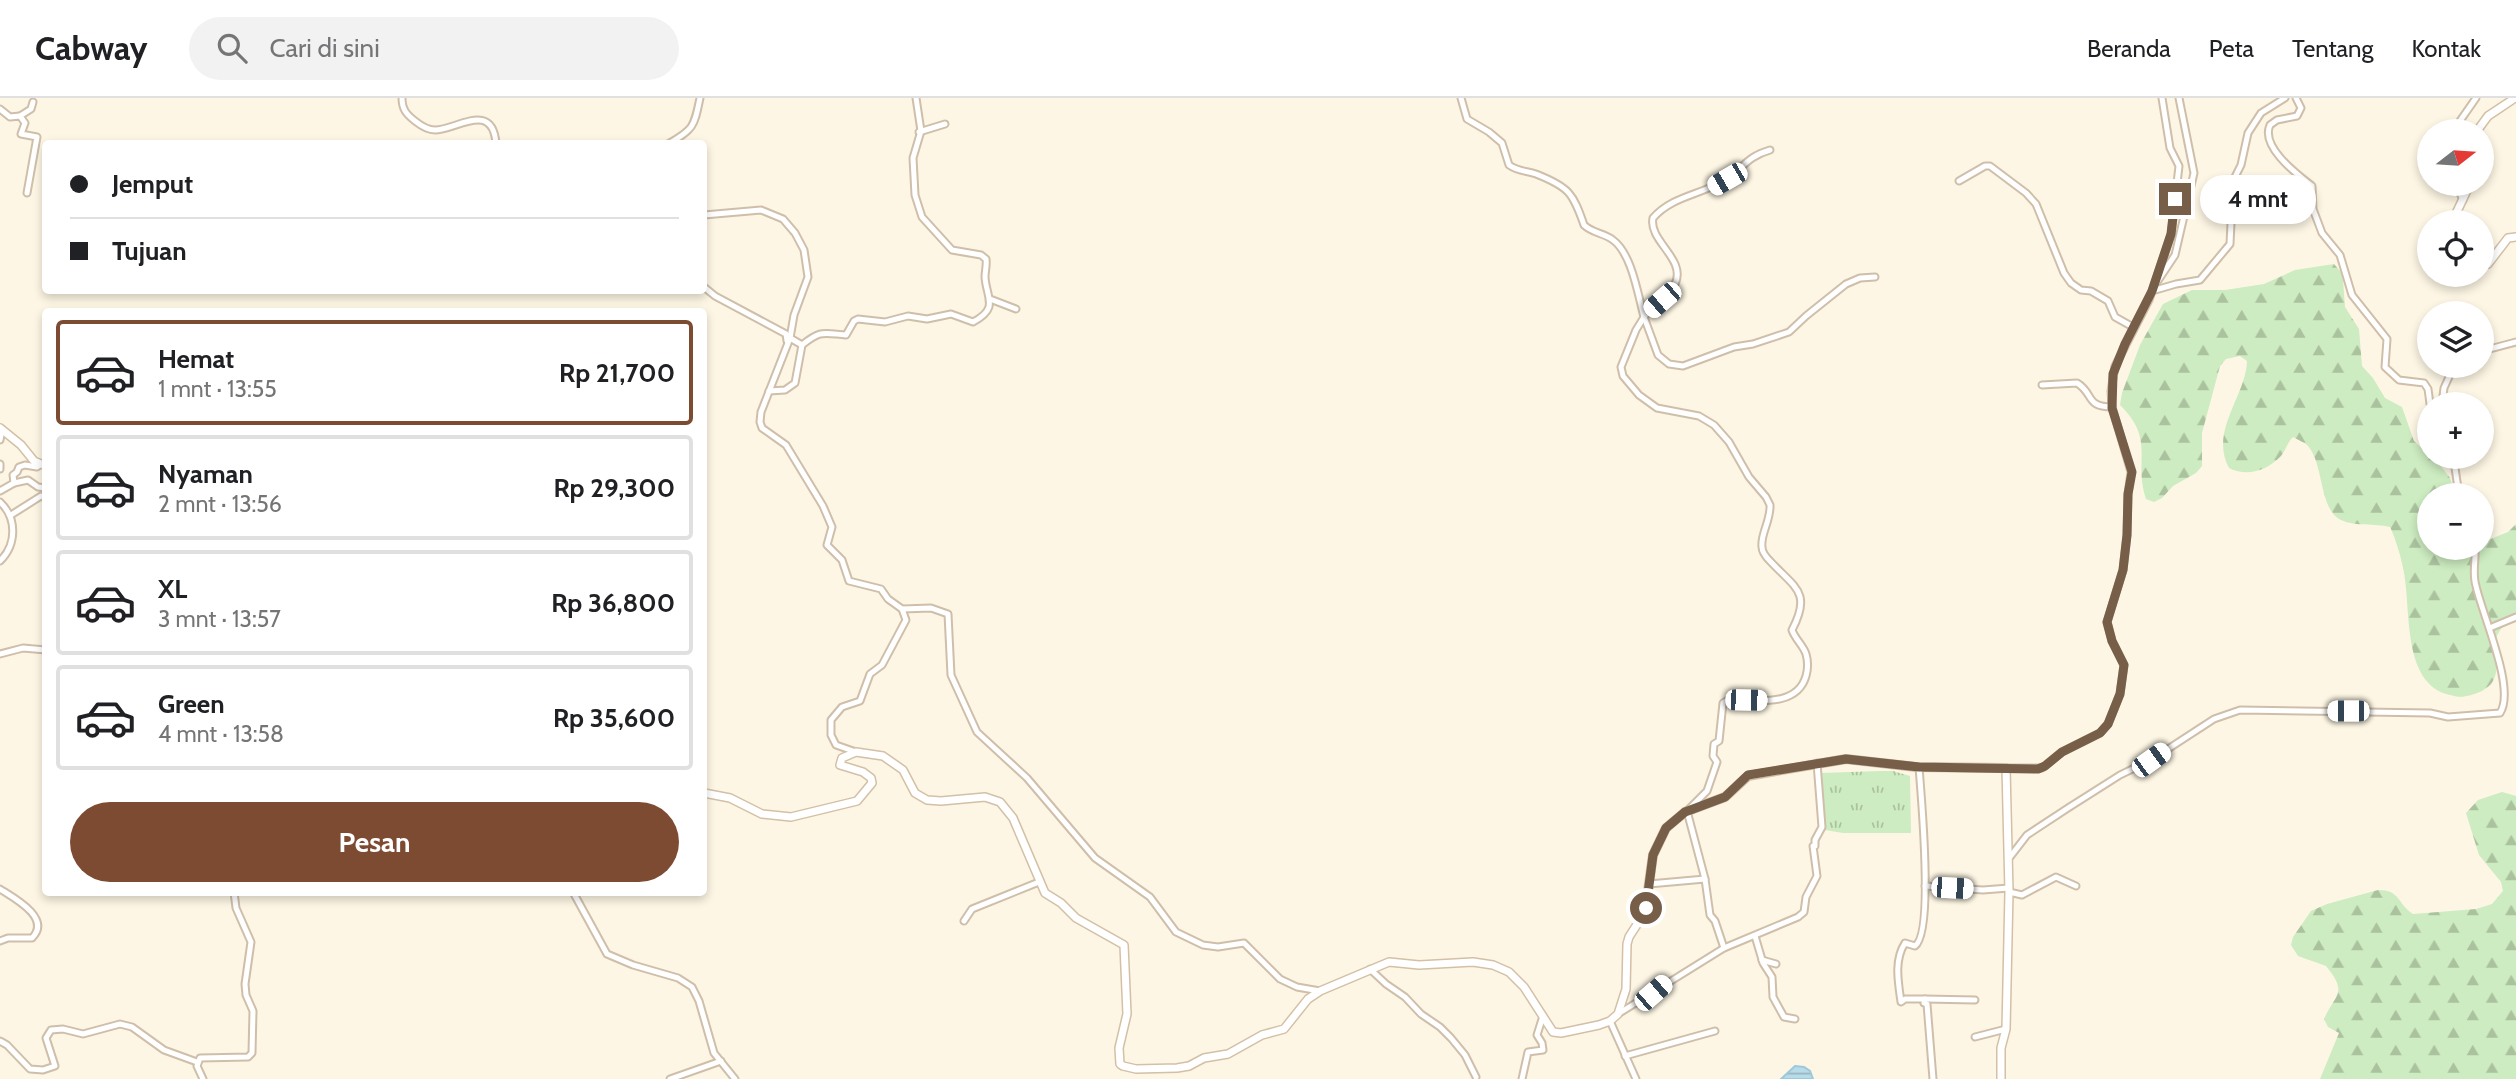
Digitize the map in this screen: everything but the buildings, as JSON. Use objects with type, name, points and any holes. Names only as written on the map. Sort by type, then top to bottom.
[{"type":"street","points":[[402,98],[406,113],[424,127],[436,130],[477,119],[492,128],[495,140]]},
{"type":"street","points":[[676,140],[692,128],[700,98]]},
{"type":"street","points":[[769,391],[785,390],[795,383],[802,345],[821,332],[846,335],[858,319],[885,322],[906,317],[931,319],[953,314],[973,323],[984,314],[990,299],[985,277],[986,259],[982,255],[951,250],[920,213],[912,183],[913,158],[921,131],[916,98]]},
{"type":"street","points":[[1461,98],[1466,119],[1502,143],[1509,165],[1536,174],[1568,190],[1575,199],[1584,225],[1619,245],[1633,276],[1658,355],[1669,364],[1683,366],[1789,332],[1846,284],[1860,278],[1875,277]]},
{"type":"street","points":[[2153,289],[2171,234],[2179,166],[2171,148],[2162,98]]},
{"type":"street","points":[[1687,811],[1725,797],[1748,775],[1846,759],[1919,767],[2042,768],[2062,752],[2100,733],[2108,724],[2120,694],[2124,665],[2112,641],[2107,622],[2123,570],[2132,472],[2112,408],[2114,369],[2153,289],[2175,255],[2194,173],[2179,98]]},
{"type":"street","points":[[2153,289],[2200,280],[2228,247],[2231,238],[2233,181],[2241,165],[2248,133],[2261,113],[2285,98]]},
{"type":"street","points":[[2297,98],[2301,108],[2297,116],[2277,120],[2270,125],[2267,131],[2271,144],[2288,168],[2312,186],[2313,209],[2322,233],[2340,255],[2352,295],[2387,339],[2384,363],[2387,370],[2399,380],[2424,383],[2428,392]]},
{"type":"street","points":[[2461,119],[2476,98]]},
{"type":"street","points":[[2486,119],[2515,98]]},
{"type":"street","points":[[0,109],[10,117],[20,116],[31,108],[33,102]]},
{"type":"street","points":[[20,116],[25,123],[21,134],[37,137],[27,193]]},
{"type":"street","points":[[919,131],[945,124]]},
{"type":"street","points":[[1618,1014],[1626,989],[1628,940],[1645,912],[1657,843],[1668,826],[1707,790],[1717,762],[1713,756],[1714,744],[1719,741],[1723,703],[1728,700],[1765,701],[1793,695],[1803,685],[1808,666],[1805,653],[1792,631],[1802,607],[1799,593],[1767,558],[1762,547],[1770,517],[1766,497],[1714,425],[1699,416],[1657,408],[1630,386],[1622,375],[1621,366],[1644,317],[1676,281],[1674,262],[1652,227],[1654,215],[1672,201],[1712,188],[1734,174],[1750,157],[1770,150]]},
{"type":"street","points":[[1959,181],[1988,165],[2026,193],[2039,210],[2071,283],[2108,301],[2115,317],[2133,327]]},
{"type":"street","points":[[2461,196],[2463,200]]},
{"type":"street","points":[[2457,210],[2465,196]]},
{"type":"street","points":[[707,215],[761,210],[783,219],[796,233],[804,250],[808,277],[794,315],[785,354],[761,411],[760,422],[762,428],[786,445],[814,490],[832,527],[827,545],[842,560],[849,580],[881,589],[888,599],[902,609],[906,620],[882,665],[870,674],[860,701],[839,709],[831,720],[831,731],[836,745],[856,752],[880,754],[890,760],[904,772],[915,793],[927,800],[985,797],[1000,802],[1013,818],[1045,893],[1061,903],[1073,916],[1121,941],[1125,946],[1127,1014],[1119,1057],[1120,1064],[1127,1069],[1177,1068],[1189,1066],[1204,1058],[1228,1054],[1262,1035],[1284,1029],[1308,999],[1320,991],[1390,962],[1419,965],[1473,962],[1493,965],[1509,972],[1524,987],[1549,1029],[1561,1033],[1610,1021],[1724,948],[1798,918],[1804,912],[1806,897],[1817,876],[1813,845],[1815,846],[1822,827],[1816,763]]},
{"type":"street","points":[[2494,256],[2508,238],[2516,237]]},
{"type":"street","points":[[707,289],[786,334],[788,342],[785,354]]},
{"type":"street","points":[[990,299],[1016,309]]},
{"type":"street","points":[[790,338],[802,345]]},
{"type":"street","points":[[2494,348],[2516,342]]},
{"type":"street","points":[[2042,385],[2077,383],[2085,388],[2091,402],[2112,408]]},
{"type":"street","points":[[0,440],[1,429]]},
{"type":"street","points":[[1,429],[42,464]]},
{"type":"street","points":[[0,464],[0,469]]},
{"type":"street","points":[[14,482],[13,475],[18,472],[19,467],[42,465]]},
{"type":"street","points":[[0,491],[14,482],[28,480],[42,487]]},
{"type":"street","points":[[11,515],[33,499],[42,496]]},
{"type":"street","points":[[0,502],[11,515],[13,526],[11,542],[0,561]]},
{"type":"street","points":[[2475,560],[2474,576],[2483,609],[2511,677]]},
{"type":"street","points":[[902,609],[931,608],[948,614],[951,676],[972,725],[1027,778],[1098,861],[1148,895],[1178,933],[1203,945],[1218,947],[1244,943],[1280,979],[1297,987],[1320,991]]},
{"type":"street","points":[[2492,627],[2516,617]]},
{"type":"street","points":[[0,654],[23,648],[42,650]]},
{"type":"street","points":[[2008,860],[2030,832],[2214,719],[2239,710],[2430,713],[2448,717],[2490,715],[2500,713],[2506,708],[2512,695]]},
{"type":"street","points":[[707,794],[730,798],[748,809],[773,817],[800,816],[857,801],[872,783],[872,778],[840,765],[842,758],[856,752]]},
{"type":"street","points":[[1919,767],[1926,886],[1921,941],[1915,946],[1905,943],[1900,950],[1898,973],[1901,1002],[1905,999],[1975,1000]]},
{"type":"street","points":[[2001,1079],[2001,1048],[2006,1029],[2009,890],[2006,768]]},
{"type":"street","points":[[1687,811],[1705,879],[1710,915],[1715,921],[1724,948]]},
{"type":"street","points":[[1926,886],[2009,890],[2022,895],[2056,877],[2076,886]]},
{"type":"street","points":[[1649,884],[1705,879]]},
{"type":"street","points":[[964,921],[972,909],[1039,882]]},
{"type":"street","points":[[0,889],[32,911],[37,932],[32,938],[8,938],[0,941]]},
{"type":"street","points":[[197,1062],[204,1056],[238,1059],[247,1058],[252,1053],[253,1011],[246,995],[245,984],[251,942],[234,904],[234,896]]},
{"type":"street","points":[[575,896],[607,954],[678,978],[692,987],[699,1001],[714,1053],[734,1079]]},
{"type":"street","points":[[1755,936],[1762,960],[1772,977],[1772,994],[1776,1005],[1784,1017],[1795,1019]]},
{"type":"street","points":[[1762,960],[1776,964]]},
{"type":"street","points":[[1370,970],[1451,1038],[1465,1055],[1476,1077]]},
{"type":"street","points":[[1925,999],[1933,1079]]},
{"type":"street","points":[[1522,1079],[1528,1052],[1543,1051],[1537,1035],[1543,1016]]},
{"type":"street","points":[[1610,1021],[1636,1079]]},
{"type":"street","points":[[0,1041],[30,1069],[43,1070],[55,1066],[47,1038],[51,1030],[62,1029],[83,1034],[121,1024],[132,1027],[160,1048],[197,1062],[203,1079]]},
{"type":"street","points":[[1975,1037],[2006,1029]]},
{"type":"street","points":[[1625,1056],[1715,1031]]},
{"type":"street","points":[[670,1079],[721,1061]]},
{"type":"green space","points":[[2334,264],[2341,272],[2345,307],[2359,329],[2362,366],[2385,398],[2402,407],[2417,444],[2417,469],[2443,469],[2450,478],[2452,483],[2417,483],[2417,560],[2494,560],[2494,538],[2508,532],[2516,524],[2516,621],[2504,625],[2499,632],[2495,644],[2495,675],[2485,689],[2462,697],[2450,695],[2434,688],[2423,676],[2411,641],[2406,584],[2398,547],[2390,527],[2353,523],[2334,515],[2325,497],[2317,464],[2307,445],[2293,437],[2281,456],[2263,469],[2243,472],[2229,468],[2223,441],[2245,374],[2247,361],[2240,356],[2226,359],[2220,366],[2202,433],[2202,466],[2196,473],[2173,486],[2162,498],[2154,502],[2146,499],[2141,440],[2131,418],[2120,405],[2140,345],[2163,304],[2192,290],[2225,290],[2264,284],[2295,270]]},
{"type":"green space","points":[[1893,771],[1910,776],[1911,833],[1843,833],[1825,830],[1820,773]]},
{"type":"green space","points":[[2502,792],[2516,796],[2516,1079],[2320,1079],[2339,1033],[2328,1027],[2324,1019],[2336,999],[2338,988],[2326,966],[2298,956],[2291,945],[2293,937],[2311,911],[2378,890],[2391,892],[2413,914],[2476,909],[2492,904],[2503,891],[2501,882],[2479,855],[2466,813],[2478,800]]},
{"type":"water","points":[[1795,1066],[1810,1071],[1813,1079],[1781,1079]]},
{"type":"route","points":[[1646,908],[1653,855],[1666,828],[1681,814],[1725,797],[1748,775],[1846,759],[1919,767],[2038,769],[2062,752],[2100,733],[2108,724],[2120,694],[2124,673],[2124,665],[2112,641],[2107,622],[2123,570],[2132,472],[2112,408],[2113,374],[2125,344],[2149,300],[2171,234],[2175,199]]}]
